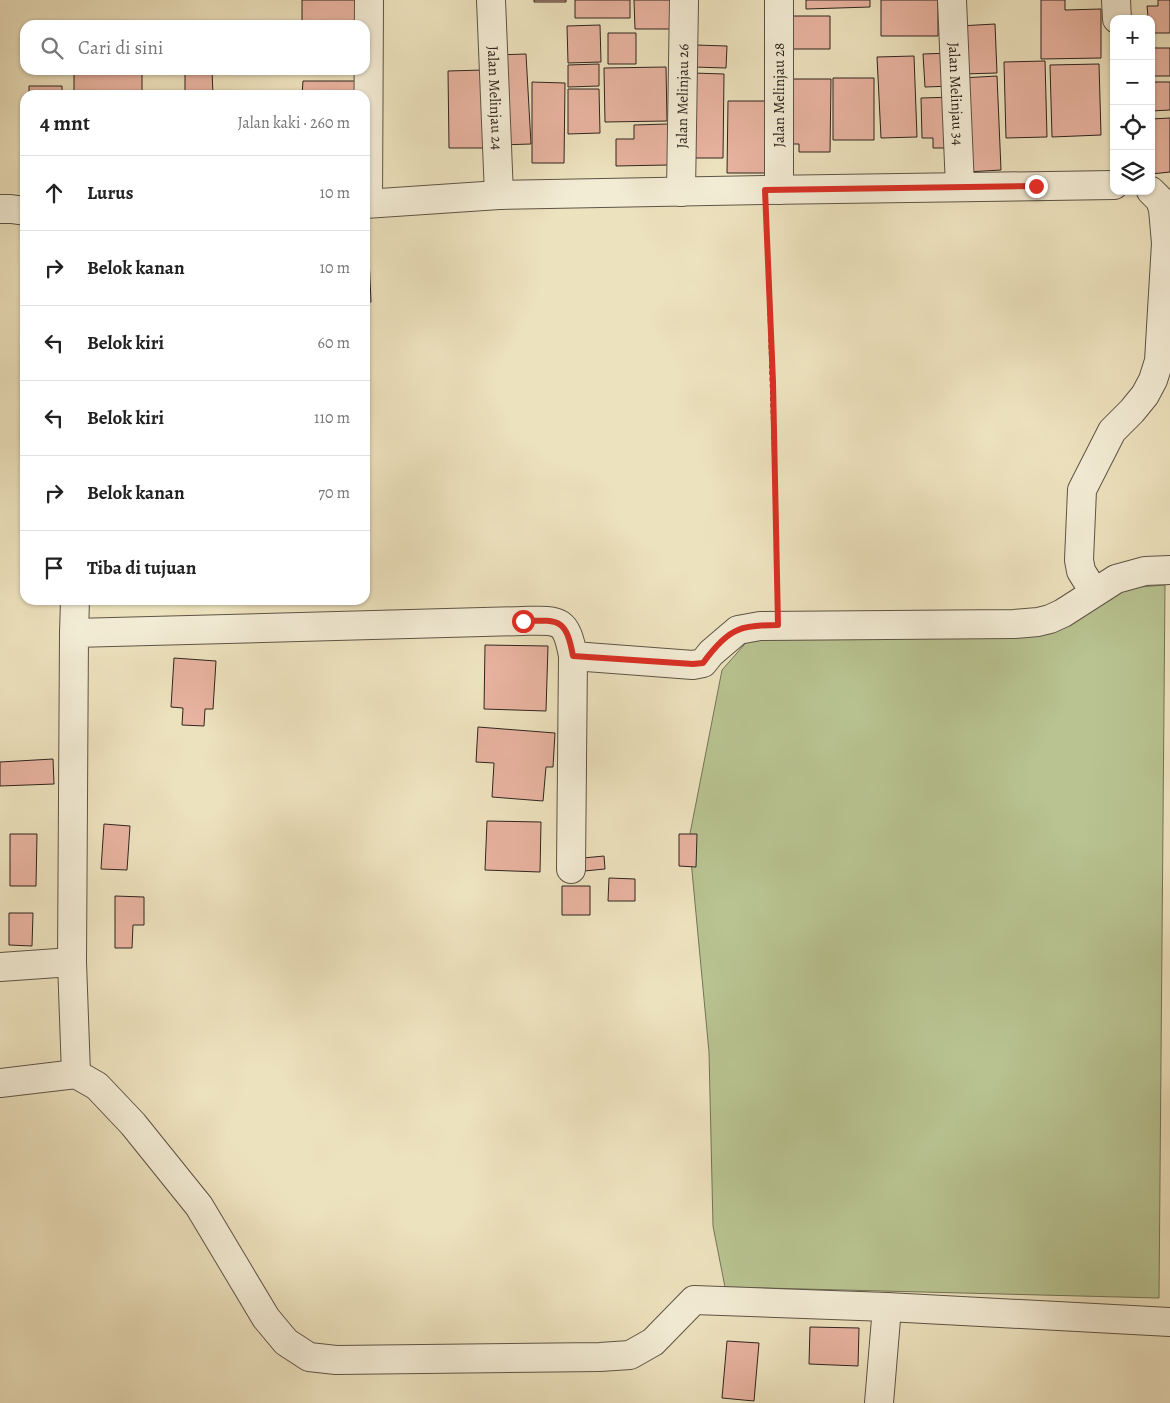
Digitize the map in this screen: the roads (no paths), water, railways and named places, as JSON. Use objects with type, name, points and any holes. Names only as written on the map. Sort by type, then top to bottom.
[{"type":"street","points":[[369,0],[369,20]]},
{"type":"street","name":"Jalan Melinjau 24","points":[[491,0],[499,195]]},
{"type":"street","name":"Jalan Melinjau 26","points":[[681,192],[684,0]]},
{"type":"street","name":"Jalan Melinjau 28","points":[[772,190],[779,0]]},
{"type":"street","name":"Jalan Melinjau 34","points":[[952,0],[960,187]]},
{"type":"street","points":[[1116,0],[1117,15]]},
{"type":"street","points":[[368,75],[368,90]]},
{"type":"street","points":[[370,204],[499,195],[1110,185]]},
{"type":"street","points":[[1094,592],[1080,571],[1082,490],[1112,431],[1141,401],[1153,380],[1159,361],[1168,243],[1163,209],[1160,200],[1155,195]]},
{"type":"street","points":[[0,209],[20,211]]},
{"type":"street","points":[[573,656],[693,664],[703,663],[717,647],[738,630],[760,626],[1014,624],[1038,622],[1063,613],[1116,579],[1145,570],[1170,570]]},
{"type":"street","points":[[74,605],[72,962],[76,1074]]},
{"type":"street","points":[[74,633],[545,620],[556,622],[564,626],[570,638],[573,656],[570,870]]},
{"type":"street","points":[[0,967],[72,962]]},
{"type":"street","points":[[0,1083],[76,1074],[97,1086],[133,1124],[199,1206],[266,1318],[286,1342],[309,1357],[336,1360],[630,1355],[653,1342],[694,1300],[888,1307],[1170,1322]]},
{"type":"street","points":[[879,1403],[888,1307]]}]
